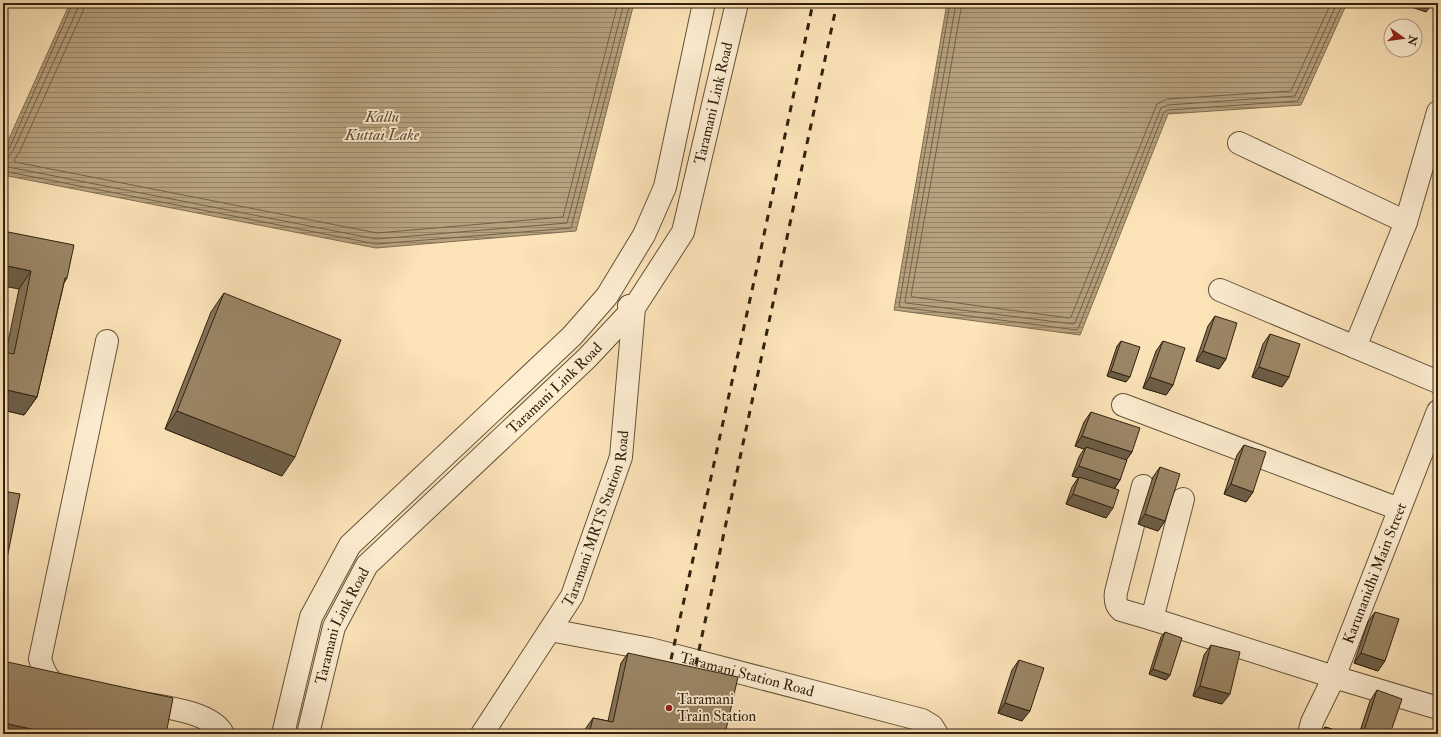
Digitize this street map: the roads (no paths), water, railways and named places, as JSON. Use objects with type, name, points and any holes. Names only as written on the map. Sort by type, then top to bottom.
[{"type":"street","name":"Taramani Link Road","points":[[283,734],[311,617],[350,545],[572,336],[607,296],[644,235],[665,187],[704,3]]},
{"type":"street","name":"Taramani Link Road","points":[[308,734],[334,627],[367,565],[586,358],[634,308],[683,232],[737,3]]},
{"type":"street","points":[[1355,347],[1406,222],[1438,112]]},
{"type":"street","points":[[1239,143],[1406,222]]},
{"type":"street","points":[[1220,290],[1438,382]]},
{"type":"street","points":[[607,296],[634,308]]},
{"type":"street","name":"Taramani MRTS Station Road","points":[[482,734],[572,596],[621,457],[634,308]]},
{"type":"street","points":[[84,692],[58,686],[50,680],[44,672],[40,659],[107,340]]},
{"type":"street","points":[[1124,405],[1399,509]]},
{"type":"street","name":"Karunanidhi Main Street","points":[[1309,734],[1312,722],[1334,677],[1438,411]]},
{"type":"street","points":[[1143,486],[1116,592],[1115,600],[1117,607],[1121,610],[1438,708]]},
{"type":"street","points":[[1152,619],[1183,499]]},
{"type":"street","name":"Taramani Station Road","points":[[550,630],[650,649],[922,720],[932,726],[937,734]]},
{"type":"street","points":[[123,699],[185,710],[207,720],[223,734]]},
{"type":"water","name":"Kallu Kuttai Lake","points":[[70,3],[634,3],[576,231],[376,248],[3,175],[3,152]]},
{"type":"water","points":[[947,3],[1347,3],[1301,105],[1168,114],[1080,335],[894,310]]},
{"type":"railway","points":[[668,673],[758,263],[813,3]]},
{"type":"railway","points":[[693,678],[837,3]]},
{"type":"place","name":"Taramani Train Station","points":[[669,708]]}]
